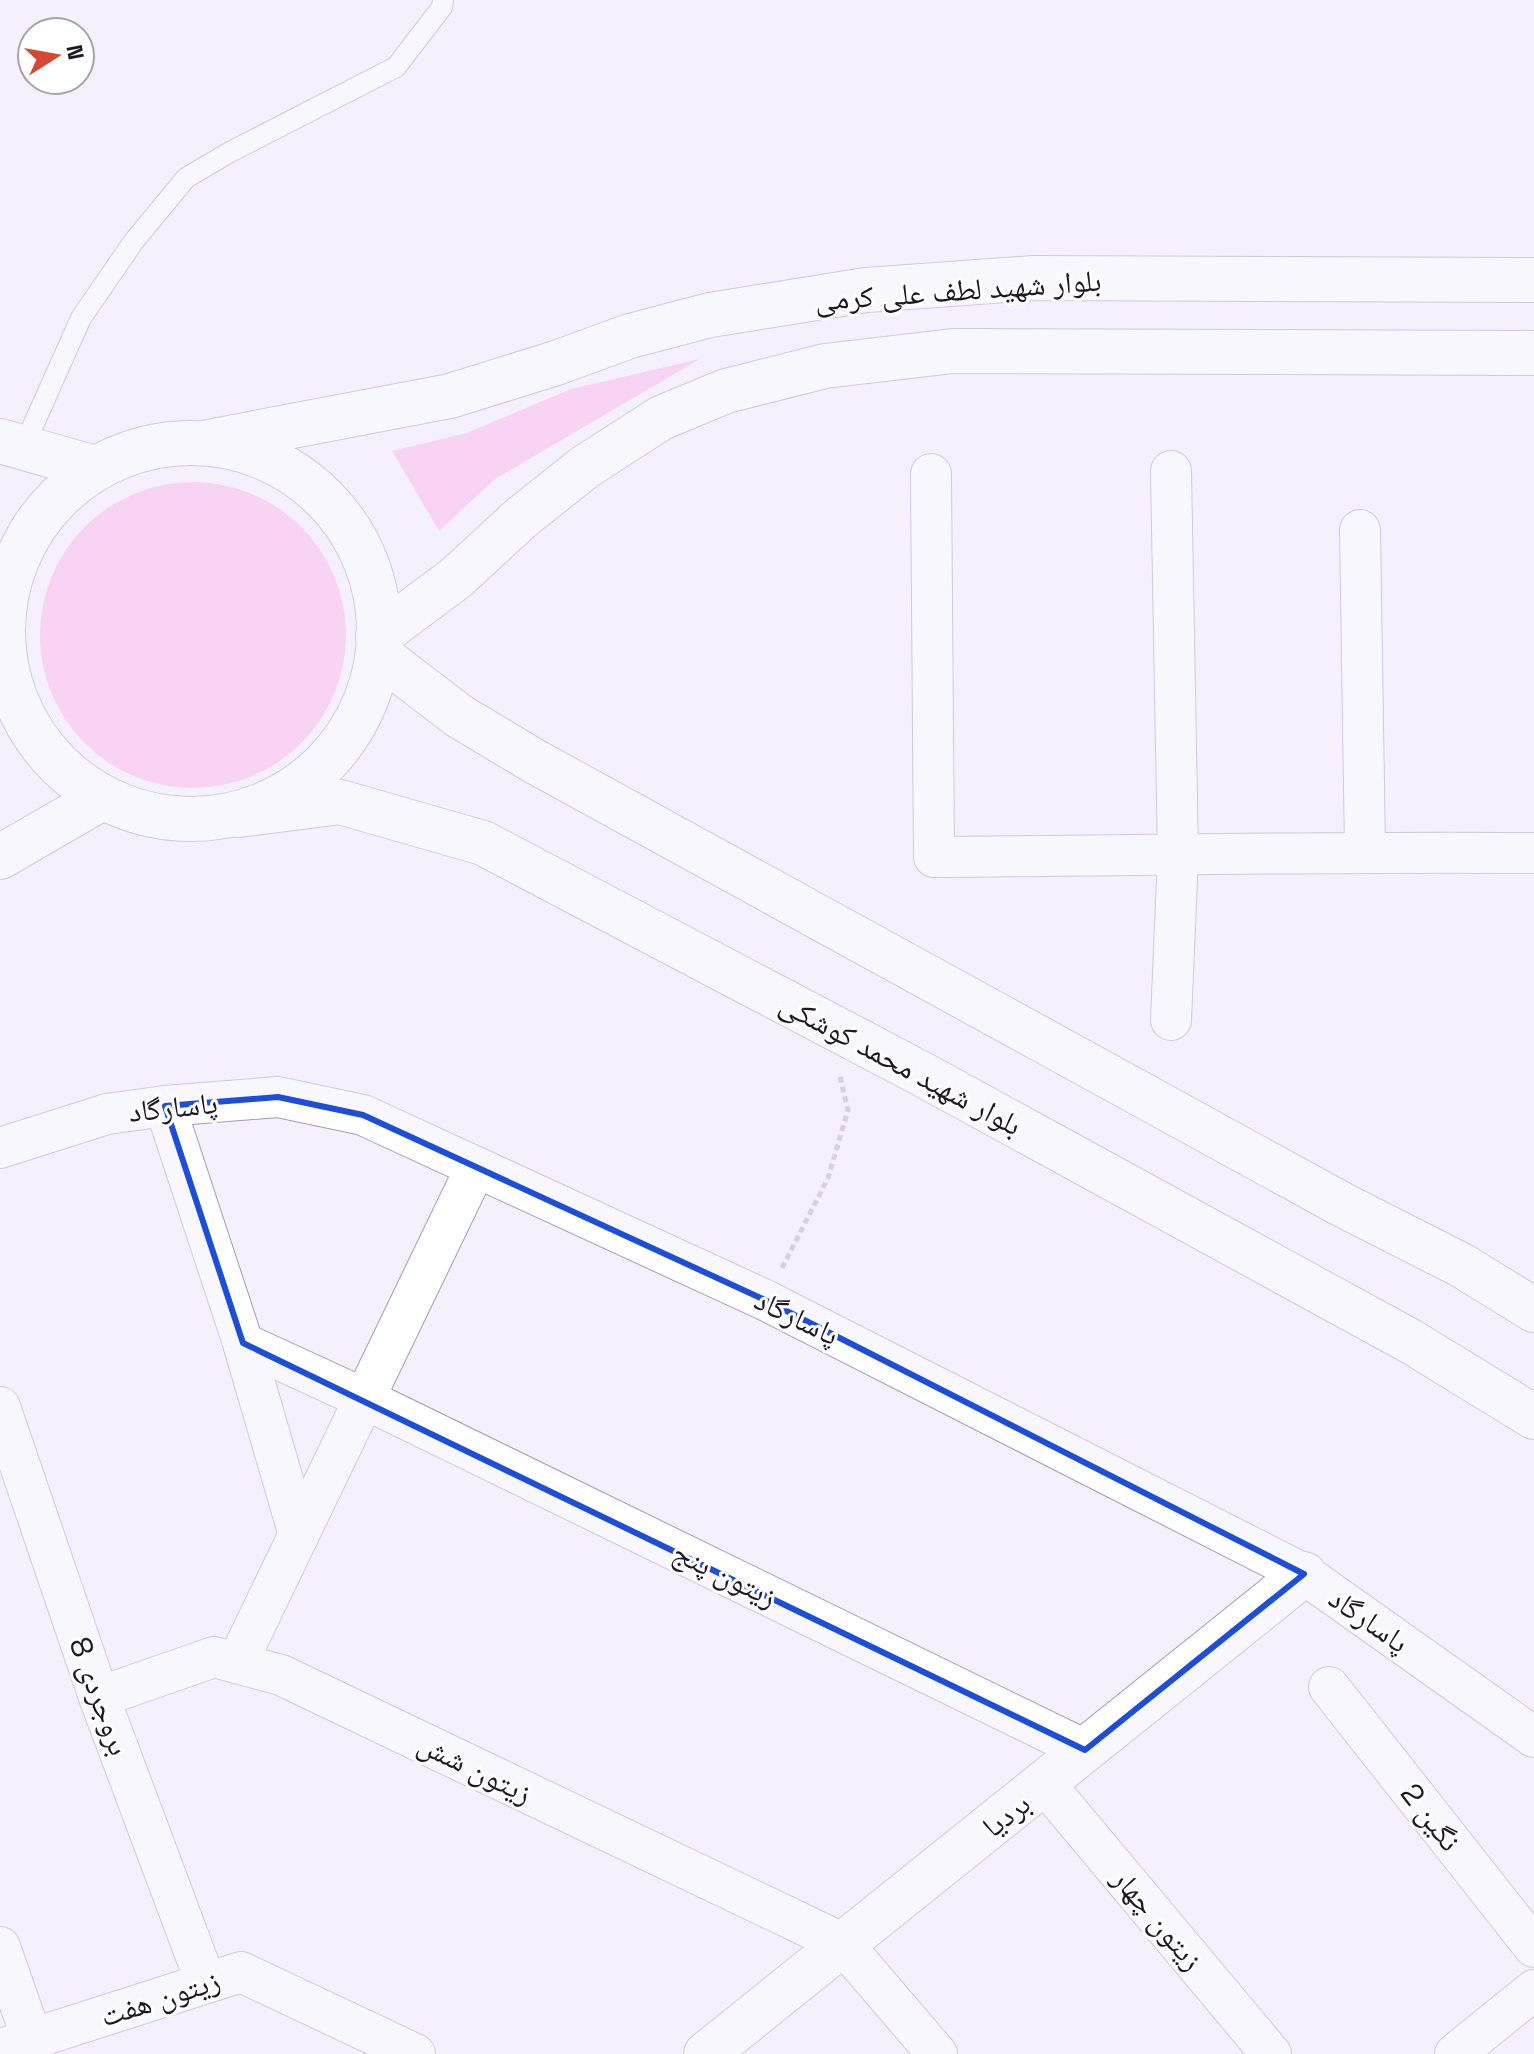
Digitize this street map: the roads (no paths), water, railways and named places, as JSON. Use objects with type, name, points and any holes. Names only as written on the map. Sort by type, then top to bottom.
[{"type":"main road","name":"بلوار شهید لطف علی کرمی","points":[[208,442],[450,396],[630,336],[710,315],[866,290],[1034,278],[1534,280]]},
{"type":"main road","name":"بلوار شهید لطف علی کرمی","points":[[378,645],[521,518],[585,467],[661,418],[726,391],[825,366],[953,351],[1534,353]]},
{"type":"main road","points":[[208,442],[263,457],[289,470],[323,496],[351,530],[369,569],[379,611],[378,645],[363,709],[333,757],[289,793],[238,815]]},
{"type":"main road","name":"بلوار شهید محمد کوشکی","points":[[208,442],[149,446],[95,468],[58,497],[29,534],[10,577],[1,622],[3,675],[26,722],[58,765],[102,798],[145,815],[191,821],[340,802],[483,843],[828,1025],[1410,1341],[1534,1417]]},
{"type":"main road","points":[[11,445],[95,468]]},
{"type":"main road","points":[[378,645],[459,716],[534,761],[1341,1204],[1461,1265],[1534,1310]]},
{"type":"main road","points":[[0,857],[102,798]]},
{"type":"main road","name":"بردیا","points":[[706,2054],[1304,1574]]},
{"type":"street","points":[[1171,471],[1178,856],[1171,1020]]},
{"type":"street","points":[[931,474],[934,857],[1365,851],[1534,853]]},
{"type":"street","points":[[1360,530],[1365,851]]},
{"type":"street","name":"پاسارگاد","points":[[0,1148],[107,1114],[165,1106],[278,1097],[363,1115],[765,1300],[1304,1574],[1534,1737]]},
{"type":"street","points":[[165,1106],[243,1343],[299,1535]]},
{"type":"street","points":[[237,1663],[476,1167]]},
{"type":"street","name":"زیتون پنج","points":[[243,1343],[365,1399],[1085,1750]]},
{"type":"street","name":"بروجردی 8","points":[[0,1407],[99,1697],[206,1983]]},
{"type":"street","name":"زیتون شش","points":[[99,1697],[214,1657],[281,1675],[842,1943]]},
{"type":"street","name":"نگین 2","points":[[1329,1687],[1534,1947]]},
{"type":"street","name":"زیتون چهار","points":[[1045,1784],[1271,2054]]},
{"type":"street","points":[[842,1943],[937,2054]]},
{"type":"street","points":[[0,1947],[16,2044]]},
{"type":"street","name":"زیتون هفت","points":[[16,2044],[241,1972],[415,2054]]},
{"type":"street","points":[[1455,2054],[1534,1990]]},
{"type":"lane","points":[[11,445],[81,318],[134,241],[186,178],[230,152],[396,67],[442,7],[443,0]]}]
